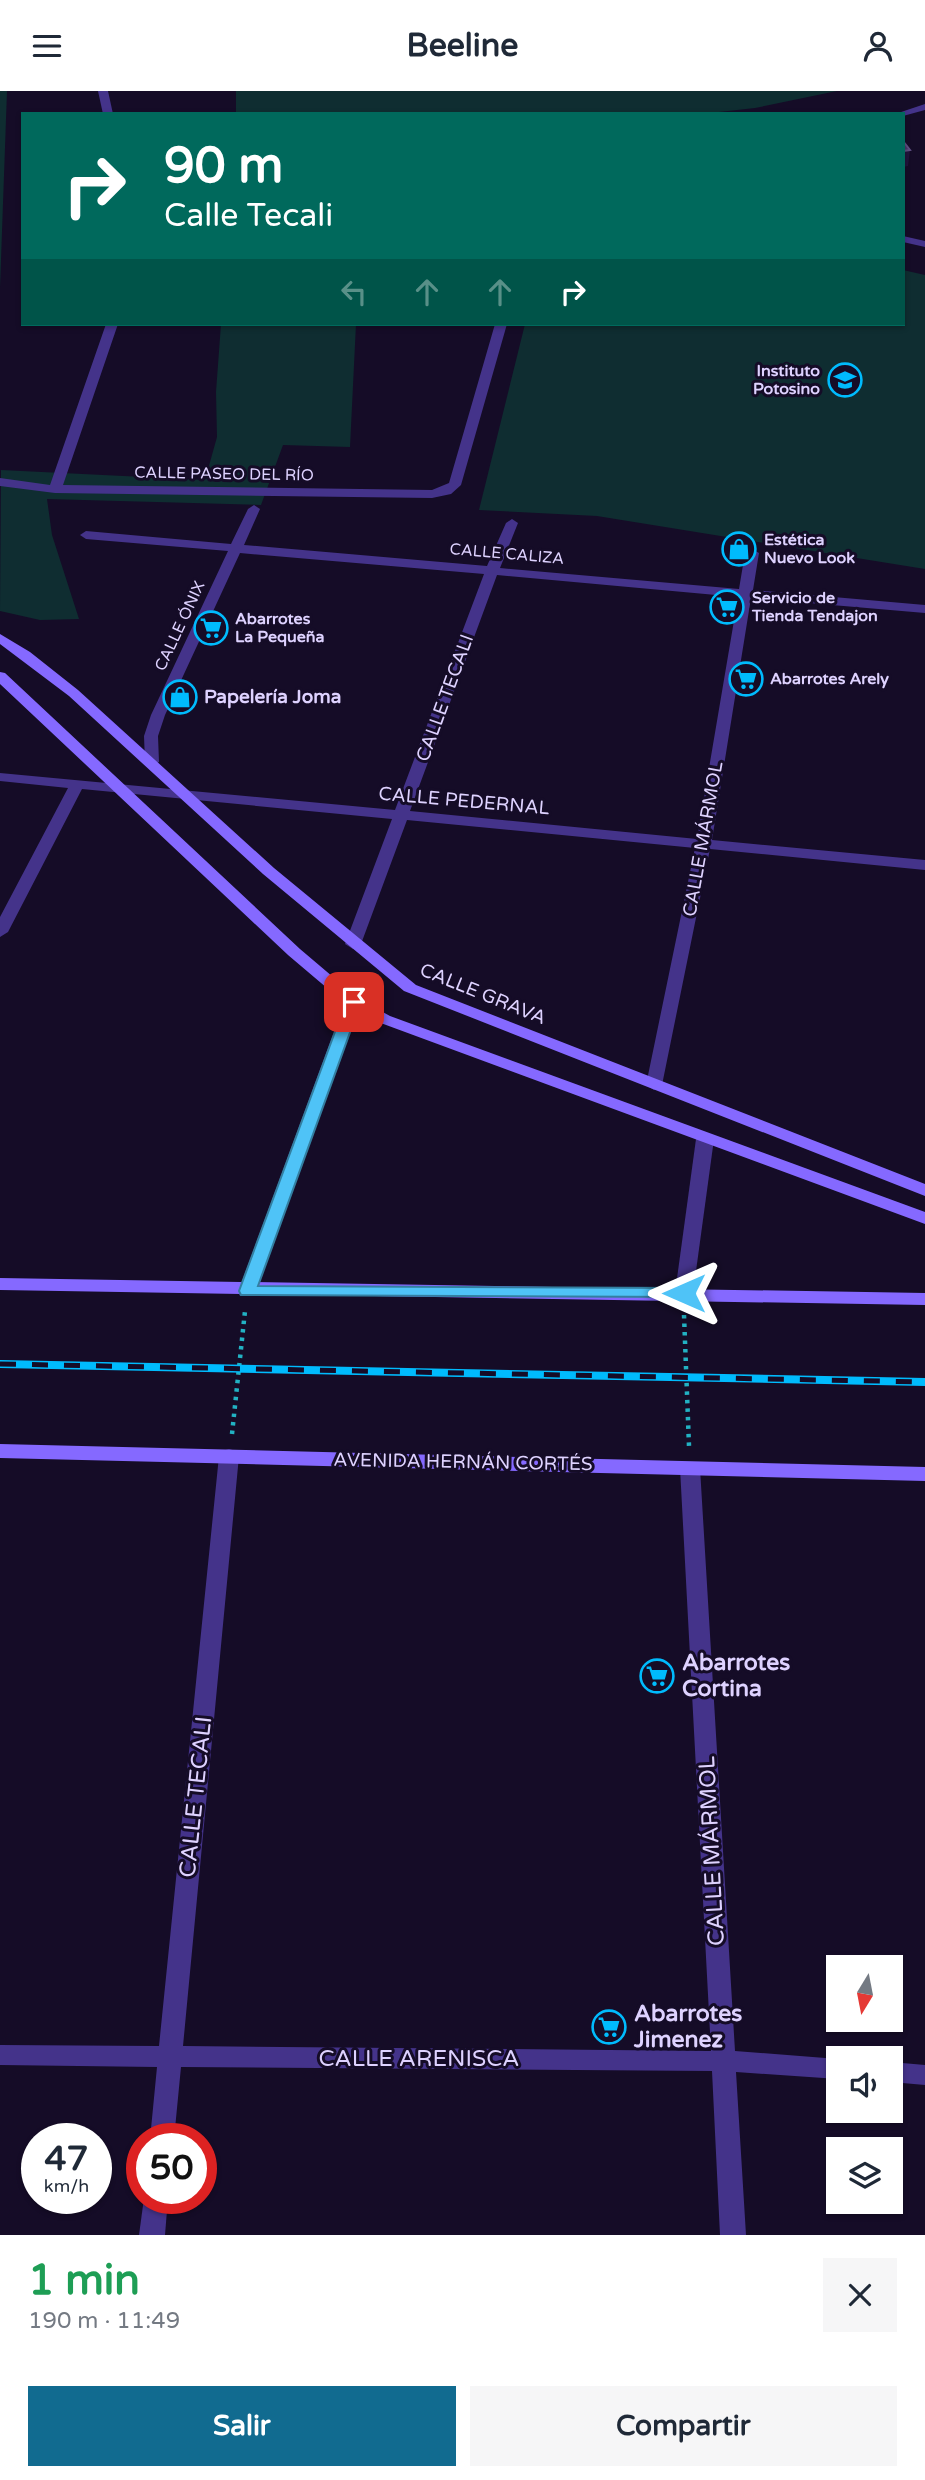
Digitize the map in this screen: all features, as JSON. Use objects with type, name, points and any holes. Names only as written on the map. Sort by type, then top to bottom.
[{"type":"main road","name":"CALLE GRAVA","points":[[0,639],[41,668],[152,762],[353,944],[410,988],[925,1190]]},
{"type":"main road","points":[[0,676],[294,952],[354,1002],[384,1019],[925,1218]]},
{"type":"main road","points":[[0,1284],[247,1291],[684,1293],[925,1299]]},
{"type":"main road","name":"AVENIDA HERNÁN CORTÉS","points":[[0,1451],[925,1474]]},
{"type":"street","points":[[103,91],[108,112]]},
{"type":"street","points":[[905,113],[925,107]]},
{"type":"street","points":[[905,239],[925,244]]},
{"type":"street","points":[[55,489],[111,326]]},
{"type":"street","name":"CALLE PASEO DEL RÍO","points":[[0,482],[55,489],[432,494],[447,491],[455,485],[500,326]]},
{"type":"street","name":"CALLE ÓNIX","points":[[152,762],[151,736],[158,715],[254,509]]},
{"type":"street","name":"CALLE TECALI","points":[[353,944],[492,570],[512,523]]},
{"type":"street","name":"CALLE CALIZA","points":[[86,535],[925,609]]},
{"type":"street","name":"CALLE MÁRMOL","points":[[654,1085],[704,843],[752,553]]},
{"type":"street","name":"CALLE PEDERNAL","points":[[0,777],[925,865]]},
{"type":"street","points":[[0,932],[77,784]]},
{"type":"street","points":[[247,1291],[354,1002]]},
{"type":"street","points":[[684,1293],[705,1139]]},
{"type":"street","name":"CALLE TECALI","points":[[164,2123],[229,1456]]},
{"type":"street","name":"CALLE MÁRMOL","points":[[690,1468],[733,2235]]},
{"type":"street","name":"CALLE ARENISCA","points":[[0,2055],[724,2061],[826,2068]]},
{"type":"street","points":[[903,2073],[925,2075]]},
{"type":"street","points":[[152,2235],[154,2214]]},
{"type":"path","points":[[229,1456],[247,1291]]},
{"type":"path","points":[[684,1293],[690,1468]]},
{"type":"green space","points":[[0,91],[7,91],[0,288]]},
{"type":"green space","points":[[236,91],[837,91],[755,108],[719,112],[236,112]]},
{"type":"green space","points":[[905,270],[925,275],[925,569],[597,516],[479,510],[525,326],[905,326]]},
{"type":"green space","points":[[221,326],[356,326],[350,447],[283,445],[261,505],[47,499],[52,535],[79,619],[40,620],[0,611],[1,470],[205,480],[217,437],[216,392]]},
{"type":"railway","points":[[0,1364],[925,1382]]},
{"type":"place","name":"Instituto Potosino","points":[[845,380]]},
{"type":"place","name":"Estética Nuevo Look","points":[[739,549]]},
{"type":"place","name":"Servicio de Tienda Tendajon","points":[[727,607]]},
{"type":"place","name":"Abarrotes La Pequeña","points":[[211,628]]},
{"type":"place","name":"Abarrotes Arely","points":[[746,679]]},
{"type":"place","name":"Papelería Joma","points":[[180,697]]},
{"type":"place","name":"Abarrotes Cortina","points":[[657,1676]]},
{"type":"place","name":"Abarrotes Jimenez","points":[[609,2027]]},
{"type":"route","points":[[354,1002],[247,1291],[684,1293]]}]
